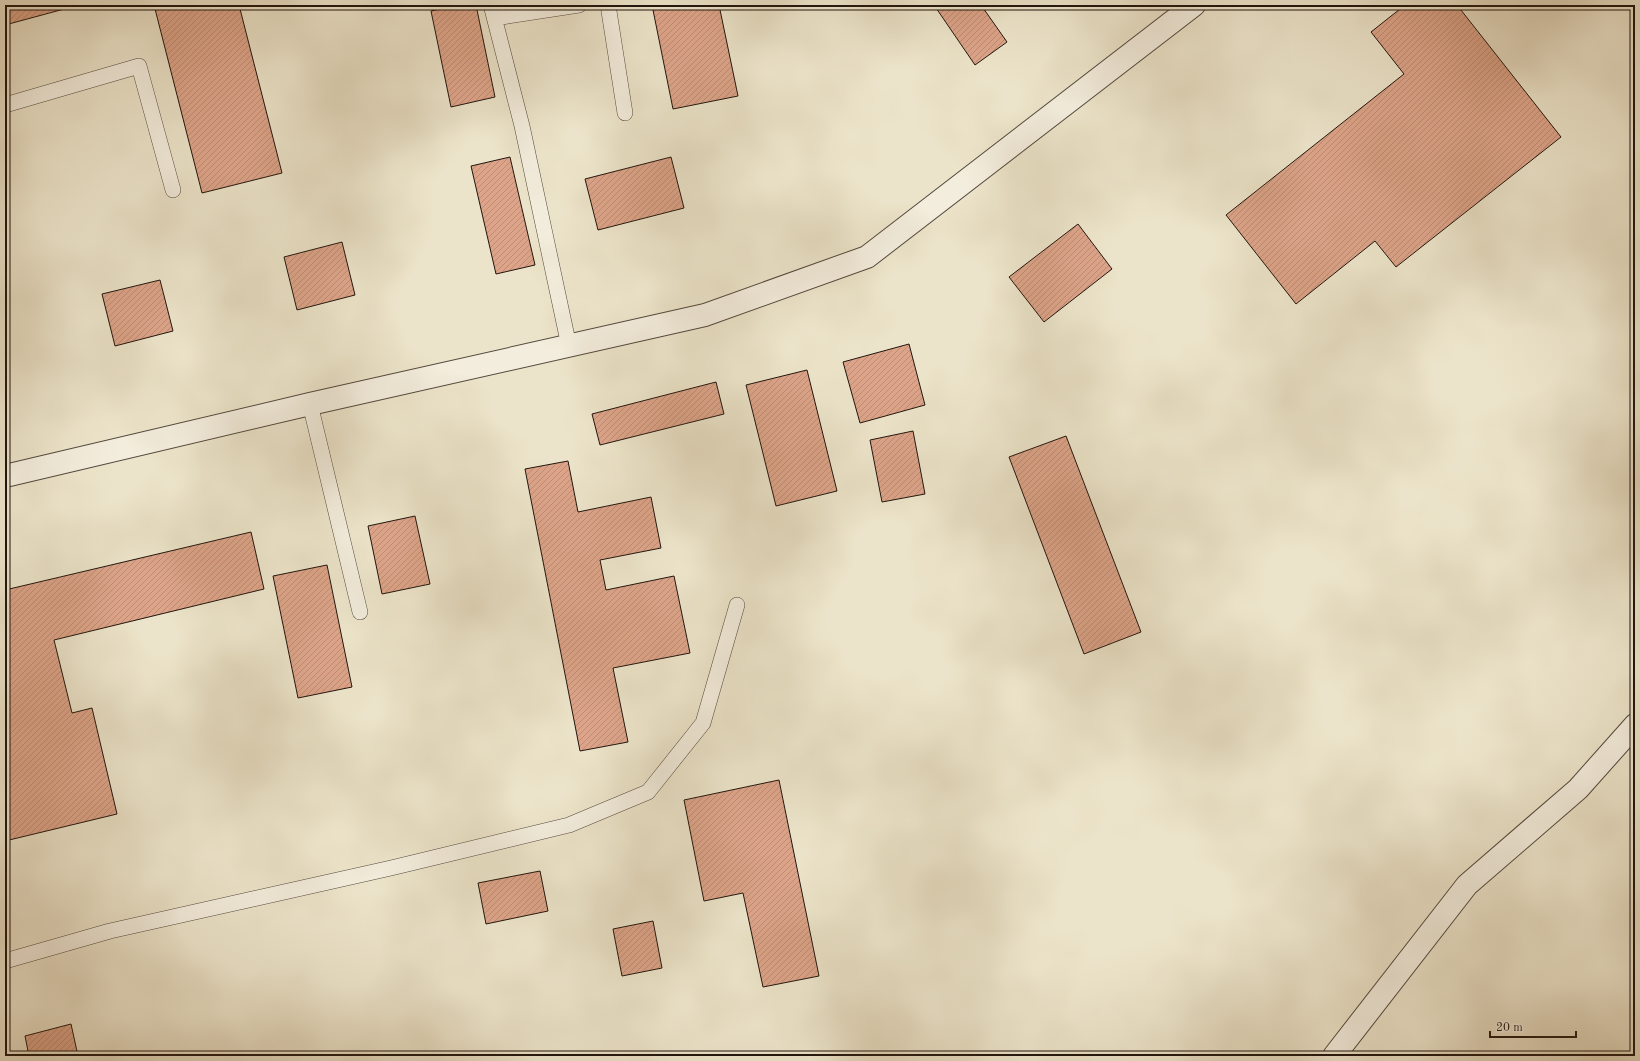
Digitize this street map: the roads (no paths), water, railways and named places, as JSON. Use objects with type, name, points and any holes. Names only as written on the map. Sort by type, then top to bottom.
[{"type":"street","points":[[5,476],[310,404],[705,315],[867,257],[1194,5]]},
{"type":"street","points":[[1334,1056],[1467,885],[1578,789],[1635,725]]},
{"type":"lane","points":[[569,346],[522,126],[493,12],[579,5]]},
{"type":"lane","points":[[608,5],[625,113]]},
{"type":"lane","points":[[5,105],[139,66],[173,190]]},
{"type":"lane","points":[[310,404],[360,612]]},
{"type":"lane","points":[[5,961],[110,931],[391,868],[569,825],[648,792],[703,723],[736,605]]}]
